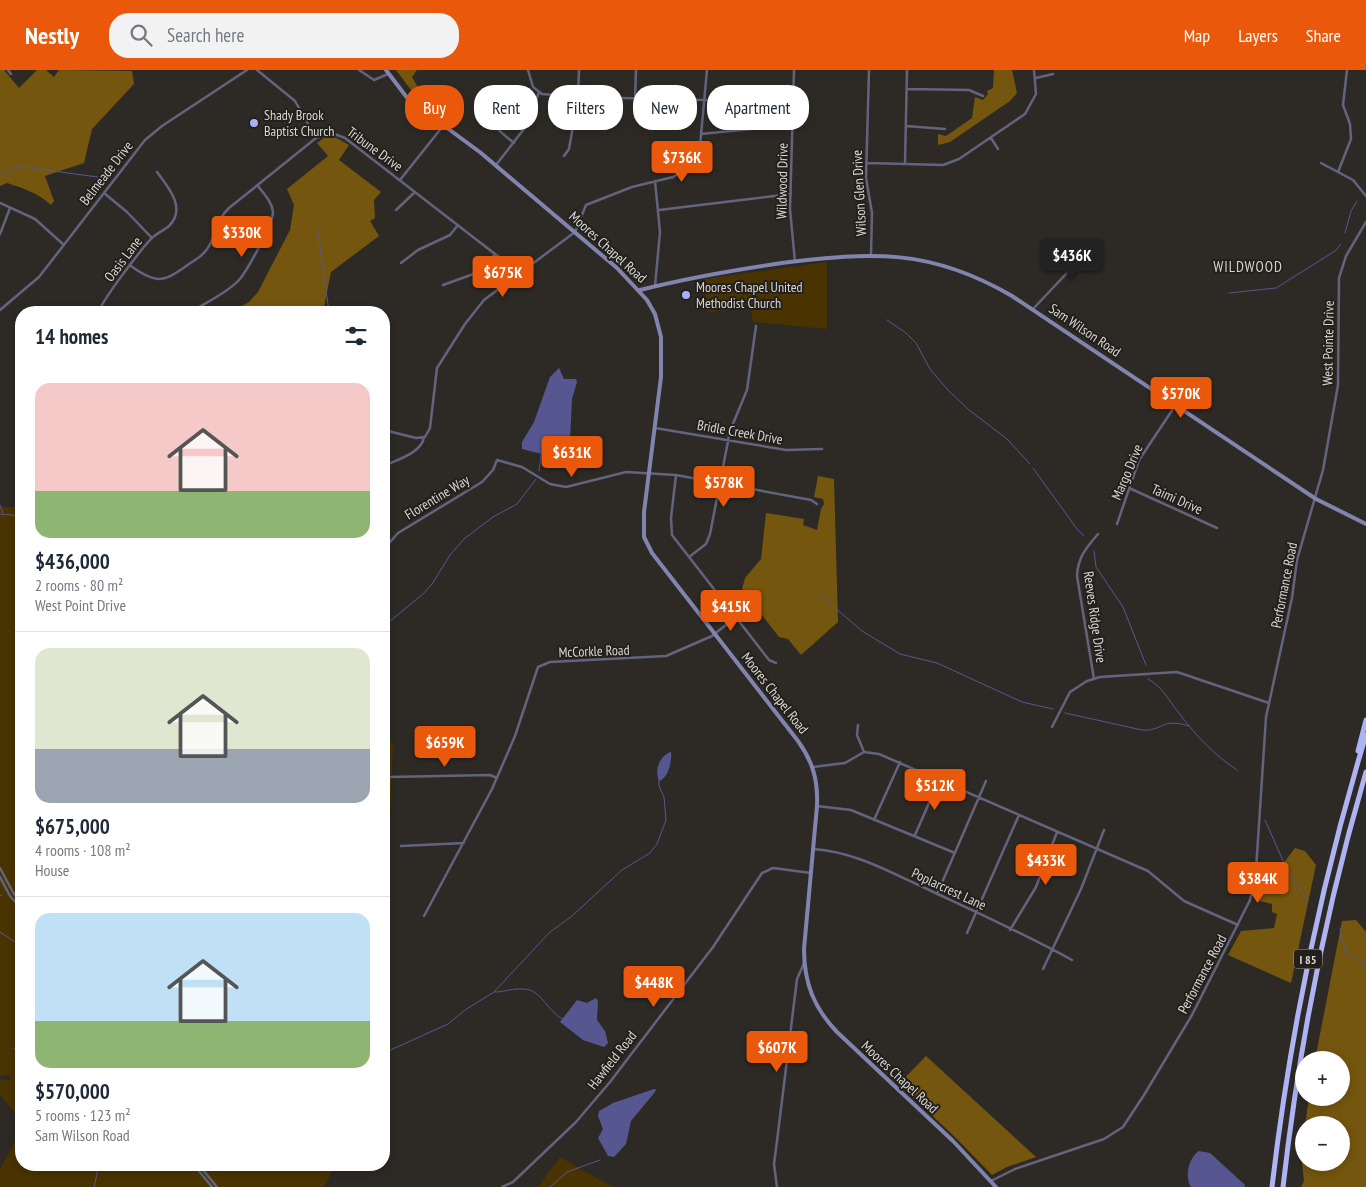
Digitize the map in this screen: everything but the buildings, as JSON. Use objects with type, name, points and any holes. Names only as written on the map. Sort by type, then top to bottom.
[{"type":"highway","points":[[1353,779],[1366,720]]},
{"type":"highway","name":"I 85","points":[[1272,1187],[1286,1086],[1305,974],[1329,867],[1366,735]]},
{"type":"highway","name":"I 85","points":[[1283,1187],[1298,1071],[1317,967],[1343,856],[1366,772]]},
{"type":"main road","name":"Moores Chapel Road","points":[[387,72],[405,95]]},
{"type":"main road","name":"Moores Chapel Road","points":[[448,130],[496,166],[575,232],[640,290],[655,314],[661,337],[662,360],[643,528],[645,541],[798,741],[813,767],[817,785],[817,806],[804,963],[811,995],[829,1024],[953,1141],[996,1187]]},
{"type":"main road","name":"Sam Wilson Road","points":[[640,290],[702,274],[871,254],[920,260],[966,273],[1001,289],[1033,309],[1316,498],[1366,524]]},
{"type":"street","points":[[8,70],[11,74]]},
{"type":"street","name":"Belmeade Drive","points":[[0,310],[26,290],[64,245],[141,144],[153,133],[247,70]]},
{"type":"street","points":[[131,266],[152,279],[162,279],[174,275],[204,253],[211,242],[222,215],[316,138],[295,101],[257,70]]},
{"type":"street","name":"Moores Chapel Road","points":[[359,70],[374,80],[387,72]]},
{"type":"street","points":[[528,70],[531,84],[539,92],[548,93]]},
{"type":"street","points":[[578,85],[579,70]]},
{"type":"street","points":[[636,70],[636,85]]},
{"type":"street","points":[[390,463],[422,444],[430,428],[437,368],[476,308],[575,232],[583,210],[588,203],[632,187],[678,175],[692,165],[699,154],[706,100],[707,70]]},
{"type":"street","name":"Wildwood Drive","points":[[794,70],[794,85]]},
{"type":"street","name":"Wilson Glen Drive","points":[[869,70],[866,178],[872,213],[871,254]]},
{"type":"street","points":[[905,164],[907,70]]},
{"type":"street","points":[[867,163],[950,164],[1018,120],[1031,106],[1036,94],[1034,70]]},
{"type":"street","points":[[1338,172],[1351,139],[1350,124],[1343,105],[1347,70]]},
{"type":"street","points":[[1036,78],[1053,74]]},
{"type":"street","points":[[907,88],[969,90],[983,96]]},
{"type":"street","points":[[496,166],[527,125],[539,92]]},
{"type":"street","points":[[697,100],[706,100]]},
{"type":"street","points":[[906,126],[945,130]]},
{"type":"street","points":[[400,180],[440,130]]},
{"type":"street","points":[[498,130],[514,143]]},
{"type":"street","points":[[564,156],[569,149],[572,130]]},
{"type":"street","points":[[701,134],[742,130]]},
{"type":"street","name":"Wildwood Drive","points":[[793,130],[791,225],[795,262]]},
{"type":"street","name":"Tribune Drive","points":[[316,138],[327,133],[342,136],[495,254],[522,272]]},
{"type":"street","points":[[991,138],[998,149]]},
{"type":"street","points":[[1321,163],[1354,180],[1366,196]]},
{"type":"street","name":"Oasis Lane","points":[[102,306],[105,299],[152,238],[172,223],[177,206],[172,194],[156,172]]},
{"type":"street","points":[[655,182],[659,210],[660,240],[655,286]]},
{"type":"street","points":[[199,306],[240,280],[271,222],[273,212],[268,199],[258,186]]},
{"type":"street","points":[[103,192],[127,212],[152,238]]},
{"type":"street","points":[[396,210],[415,192]]},
{"type":"street","points":[[659,210],[791,194]]},
{"type":"street","points":[[0,203],[22,211],[35,219],[64,245]]},
{"type":"street","points":[[0,234],[10,208]]},
{"type":"street","name":"West Pointe Drive","points":[[1316,498],[1338,384],[1339,278],[1346,256],[1366,222]]},
{"type":"street","points":[[401,263],[418,250],[450,235],[458,226]]},
{"type":"street","points":[[1033,309],[1082,257],[1088,240]]},
{"type":"street","points":[[443,285],[482,270],[495,254]]},
{"type":"street","points":[[690,558],[703,547],[709,538],[731,427],[746,394],[756,326]]},
{"type":"street","name":"Margo Drive","points":[[1117,524],[1143,454],[1176,405]]},
{"type":"street","name":"Bridle Creek Drive","points":[[655,428],[786,450],[822,449]]},
{"type":"street","points":[[390,431],[424,437]]},
{"type":"street","name":"Florentine Way","points":[[390,542],[398,532],[482,482],[493,470],[497,460],[522,467],[550,484],[566,487],[617,474],[649,473]]},
{"type":"street","points":[[649,473],[676,475],[811,500],[817,504]]},
{"type":"street","points":[[676,475],[671,531],[769,660],[776,663]]},
{"type":"street","name":"Taimi Drive","points":[[1129,488],[1217,528]]},
{"type":"street","name":"Performance Road","points":[[991,1181],[1014,1169],[1104,1139],[1123,1127],[1184,1028],[1238,925],[1254,886],[1269,703],[1292,598],[1297,560],[1316,498]]},
{"type":"street","name":"Reeves Ridge Drive","points":[[1094,679],[1077,576],[1078,565],[1084,550],[1098,534]]},
{"type":"street","name":"McCorkle Road","points":[[424,916],[497,778],[522,718],[535,673],[540,665],[550,662],[660,657],[674,654],[715,634],[736,617]]},
{"type":"street","points":[[1052,727],[1070,692],[1094,679],[1177,672],[1269,703]]},
{"type":"street","points":[[858,725],[857,734],[864,752]]},
{"type":"street","points":[[813,767],[845,763],[864,752],[874,752],[1148,871],[1184,901],[1238,925]]},
{"type":"street","points":[[874,820],[900,762]]},
{"type":"street","points":[[390,778],[490,775],[497,778]]},
{"type":"street","points":[[915,835],[940,780]]},
{"type":"street","points":[[937,894],[986,781]]},
{"type":"street","points":[[817,806],[846,809],[915,835],[955,853]]},
{"type":"street","points":[[967,933],[1020,815]]},
{"type":"street","points":[[1043,969],[1081,889],[1104,830]]},
{"type":"street","points":[[1010,930],[1036,887],[1057,832]]},
{"type":"street","points":[[401,846],[464,843]]},
{"type":"street","name":"Poplarcrest Lane","points":[[813,848],[840,851],[854,856],[976,912],[1072,960]]},
{"type":"street","points":[[0,868],[15,895]]},
{"type":"street","name":"Hawfield Road","points":[[502,1187],[515,1180],[576,1122],[604,1089],[712,948],[761,874],[773,868],[811,872]]},
{"type":"street","points":[[0,877],[15,901]]},
{"type":"street","points":[[777,1187],[774,1164],[797,979],[804,963]]},
{"type":"street","points":[[199,1171],[212,1187]]},
{"type":"street","points":[[204,1171],[217,1187]]},
{"type":"shaded area","points":[[0,70],[4,70],[19,88],[37,70],[46,70],[54,77],[59,70],[132,71],[134,84],[92,129],[84,163],[45,176],[54,201],[51,205],[36,194],[19,187],[7,183],[0,186]]},
{"type":"shaded area","points":[[396,70],[417,70],[412,77],[417,85],[407,85]]},
{"type":"shaded area","points":[[994,70],[1012,70],[1017,93],[1010,101],[950,142],[938,145],[938,134],[946,136],[972,118],[975,97],[983,100],[988,94],[987,91],[993,88]]},
{"type":"shaded area","points":[[333,136],[349,145],[339,160],[381,192],[374,200],[375,218],[370,221],[379,236],[331,272],[324,306],[242,306],[249,302],[258,292],[290,230],[294,205],[287,189],[328,156],[317,143],[325,137]]},
{"type":"shaded area","points":[[827,262],[827,329],[753,322],[746,283],[749,306],[708,312],[704,279]]},
{"type":"shaded area","points":[[818,476],[834,479],[838,622],[801,655],[788,639],[779,637],[742,589],[745,578],[761,559],[766,513],[804,519],[803,525],[817,530],[821,509],[824,504],[823,499],[814,497]]},
{"type":"shaded area","points":[[0,507],[15,507],[15,1115],[0,1094],[0,1079],[10,1080],[9,1075],[0,1076]]},
{"type":"shaded area","points":[[390,741],[393,745],[390,814]]},
{"type":"shaded area","points":[[1295,848],[1305,851],[1316,865],[1291,983],[1228,955],[1241,931],[1274,928],[1277,914],[1272,912],[1272,904],[1256,900]]},
{"type":"shaded area","points":[[1356,920],[1366,932],[1366,1187],[1301,1187],[1304,1181],[1303,1171],[1350,1171],[1350,1116],[1306,1116],[1308,1106],[1350,1106],[1350,1051],[1317,1051],[1342,921]]},
{"type":"shaded area","points":[[926,1056],[1036,1157],[1007,1167],[992,1175],[899,1084]]},
{"type":"shaded area","points":[[15,1142],[15,1171],[332,1171],[324,1187],[0,1187],[0,1169]]},
{"type":"shaded area","points":[[560,1157],[613,1187],[538,1187]]},
{"type":"water","points":[[559,368],[564,379],[576,379],[577,382],[572,399],[569,461],[522,449],[522,442],[534,422],[550,377]]},
{"type":"water","points":[[671,752],[667,773],[659,781],[657,772],[659,764],[664,756]]},
{"type":"water","points":[[596,998],[598,1001],[597,1020],[605,1031],[608,1043],[604,1047],[583,1040],[560,1022],[577,1000],[587,1003]]},
{"type":"water","points":[[656,1089],[655,1092],[631,1121],[626,1144],[614,1157],[608,1156],[598,1138],[603,1129],[598,1116],[599,1111],[613,1103]]},
{"type":"water","points":[[1199,1151],[1210,1153],[1245,1185],[1244,1187],[1191,1187],[1188,1178],[1190,1162]]},
{"type":"waterway","points":[[0,176],[16,166],[105,178]]},
{"type":"waterway","points":[[1345,233],[1351,211],[1357,201]]},
{"type":"waterway","points":[[318,232],[328,306]]},
{"type":"waterway","points":[[1229,293],[1276,288],[1335,251],[1341,244]]},
{"type":"waterway","points":[[887,320],[906,333],[916,343],[930,369],[947,389],[969,410],[1007,439],[1030,464]]},
{"type":"waterway","points":[[539,471],[541,454]]},
{"type":"waterway","points":[[1033,468],[1084,536]]},
{"type":"waterway","points":[[390,621],[423,594],[432,584],[450,555],[464,539],[493,517],[517,504],[536,479]]},
{"type":"waterway","points":[[0,505],[3,513]]},
{"type":"waterway","points":[[0,514],[15,515]]},
{"type":"waterway","points":[[1094,551],[1096,567],[1123,607],[1146,665]]},
{"type":"waterway","points":[[819,594],[862,631],[900,654],[937,663],[1022,702],[1053,709]]},
{"type":"waterway","points":[[1148,679],[1162,690],[1198,737],[1220,758],[1237,770]]},
{"type":"waterway","points":[[1065,713],[1142,730],[1154,729],[1173,723],[1189,726]]},
{"type":"waterway","points":[[390,1050],[448,1024],[465,1010],[494,992],[550,932],[572,916],[622,870],[650,853],[657,844],[666,820],[664,797],[659,786],[659,780]]},
{"type":"waterway","points":[[1265,820],[1288,872],[1308,901]]},
{"type":"waterway","points":[[1340,928],[1345,951],[1366,965]]},
{"type":"waterway","points":[[0,932],[15,942]]},
{"type":"waterway","points":[[495,992],[516,989],[529,990],[540,996],[552,1011],[563,1019]]},
{"type":"waterway","points":[[550,1187],[567,1172],[600,1160]]},
{"type":"waterway","points":[[94,1187],[98,1171]]},
{"type":"place","name":"Shady Brook Baptist Church","points":[[254,123]]},
{"type":"place","name":"Moores Chapel United Methodist Church","points":[[686,295]]},
{"type":"district","name":"WILDWOOD","points":[[1248,266]]}]
